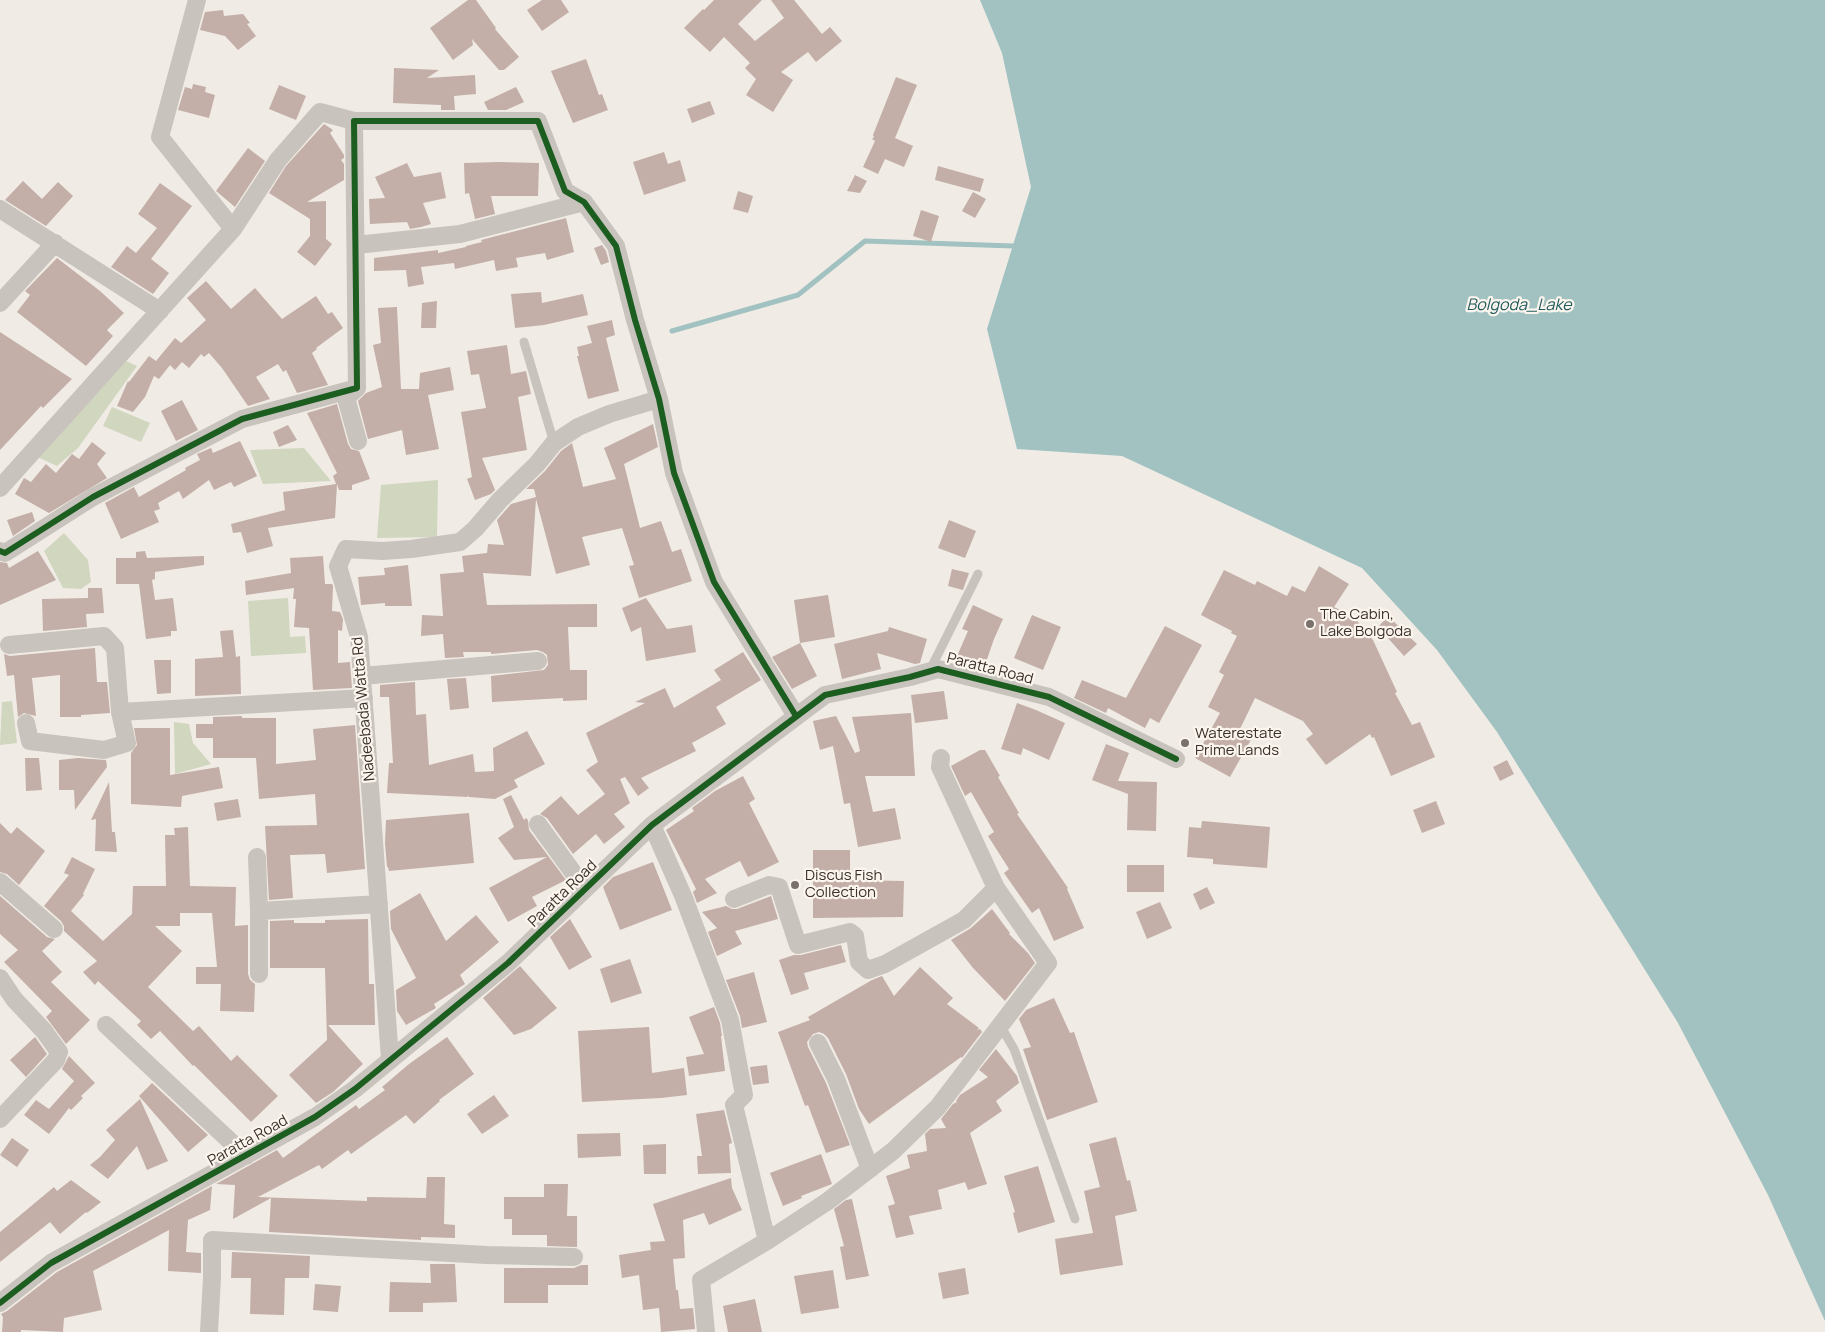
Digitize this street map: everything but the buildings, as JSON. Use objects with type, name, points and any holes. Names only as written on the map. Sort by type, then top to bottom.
[{"type":"street","points":[[197,0],[160,137],[234,229]]},
{"type":"street","points":[[0,488],[234,229],[278,160],[320,112],[354,121],[538,121],[565,191],[584,202],[616,246],[635,320],[659,399],[674,473],[714,582],[796,716]]},
{"type":"street","points":[[354,121],[357,388],[346,398],[358,440]]},
{"type":"street","points":[[356,245],[460,234],[584,202]]},
{"type":"street","points":[[0,209],[160,310]]},
{"type":"street","points":[[0,303],[55,243]]},
{"type":"street","points":[[0,551],[5,554],[93,497],[242,419],[357,388]]},
{"type":"street","name":"Nadeebada Watta Rd","points":[[390,1059],[359,637],[338,566],[346,549],[402,550],[460,542],[475,529],[500,500],[537,464],[554,443],[586,424],[609,414],[659,399]]},
{"type":"street","points":[[9,645],[104,636],[115,648],[120,712],[127,743],[104,750],[30,741],[26,722]]},
{"type":"street","points":[[362,676],[538,661]]},
{"type":"street","name":"Paratta Road","points":[[0,1303],[51,1262],[315,1118],[355,1089],[508,964],[652,825],[825,695],[938,669],[1049,697],[1176,759]]},
{"type":"street","points":[[120,712],[364,698]]},
{"type":"street","points":[[706,1332],[701,1280],[767,1241],[828,1201],[893,1152],[938,1107],[1048,963],[996,888],[940,767],[941,758]]},
{"type":"street","points":[[538,824],[585,889]]},
{"type":"street","points":[[652,825],[684,898],[730,1020],[744,1095],[734,1105],[767,1241]]},
{"type":"street","points":[[257,857],[259,974]]},
{"type":"street","points":[[0,882],[54,930]]},
{"type":"street","points":[[734,898],[769,885],[779,887],[798,945],[850,932],[855,936],[859,962],[868,970],[885,964],[964,920],[996,888]]},
{"type":"street","points":[[259,911],[379,904]]},
{"type":"street","points":[[0,978],[14,999],[44,1031],[59,1052],[56,1060],[0,1119]]},
{"type":"street","points":[[106,1025],[246,1156]]},
{"type":"street","points":[[818,1043],[836,1079],[870,1169]]},
{"type":"street","points":[[209,1332],[212,1240],[392,1251],[574,1257]]},
{"type":"lane","points":[[524,342],[554,443]]},
{"type":"lane","points":[[929,672],[978,574]]},
{"type":"lane","points":[[1000,1025],[1014,1049],[1075,1219]]},
{"type":"green space","points":[[122,359],[137,366],[78,448],[57,466],[35,456]]},
{"type":"green space","points":[[112,407],[150,423],[141,442],[103,426]]},
{"type":"green space","points":[[304,448],[331,481],[263,484],[250,450]]},
{"type":"green space","points":[[438,480],[437,537],[377,538],[381,485]]},
{"type":"green space","points":[[64,533],[88,560],[91,582],[81,589],[63,588],[44,551]]},
{"type":"green space","points":[[288,598],[290,637],[305,636],[306,653],[251,656],[248,601]]},
{"type":"green space","points":[[12,701],[17,743],[0,745],[2,702]]},
{"type":"green space","points":[[174,722],[189,724],[193,743],[211,764],[175,774]]},
{"type":"water","name":"Bolgoda_Lake","points":[[980,0],[1825,0],[1825,1321],[1768,1195],[1678,1023],[1497,732],[1437,650],[1362,568],[1122,456],[1017,449],[987,329],[1031,187],[1002,53]]},
{"type":"waterway","points":[[672,331],[798,295],[865,241],[1013,246]]},
{"type":"cycle path","points":[[0,551],[5,553],[93,497],[242,419],[357,388],[354,121],[538,121],[565,191],[584,202],[616,246],[635,320],[659,399],[674,473],[714,582],[796,716]]},
{"type":"cycle path","points":[[0,1303],[51,1263],[315,1117],[355,1089],[508,963],[652,825],[825,695],[910,677],[938,669],[1049,697],[1176,759]]},
{"type":"place","name":"The Cabin, Lake Bolgoda","points":[[1310,624]]},
{"type":"place","name":"Waterestate Prime Lands","points":[[1185,743]]},
{"type":"place","name":"Discus Fish Collection","points":[[795,885]]}]
